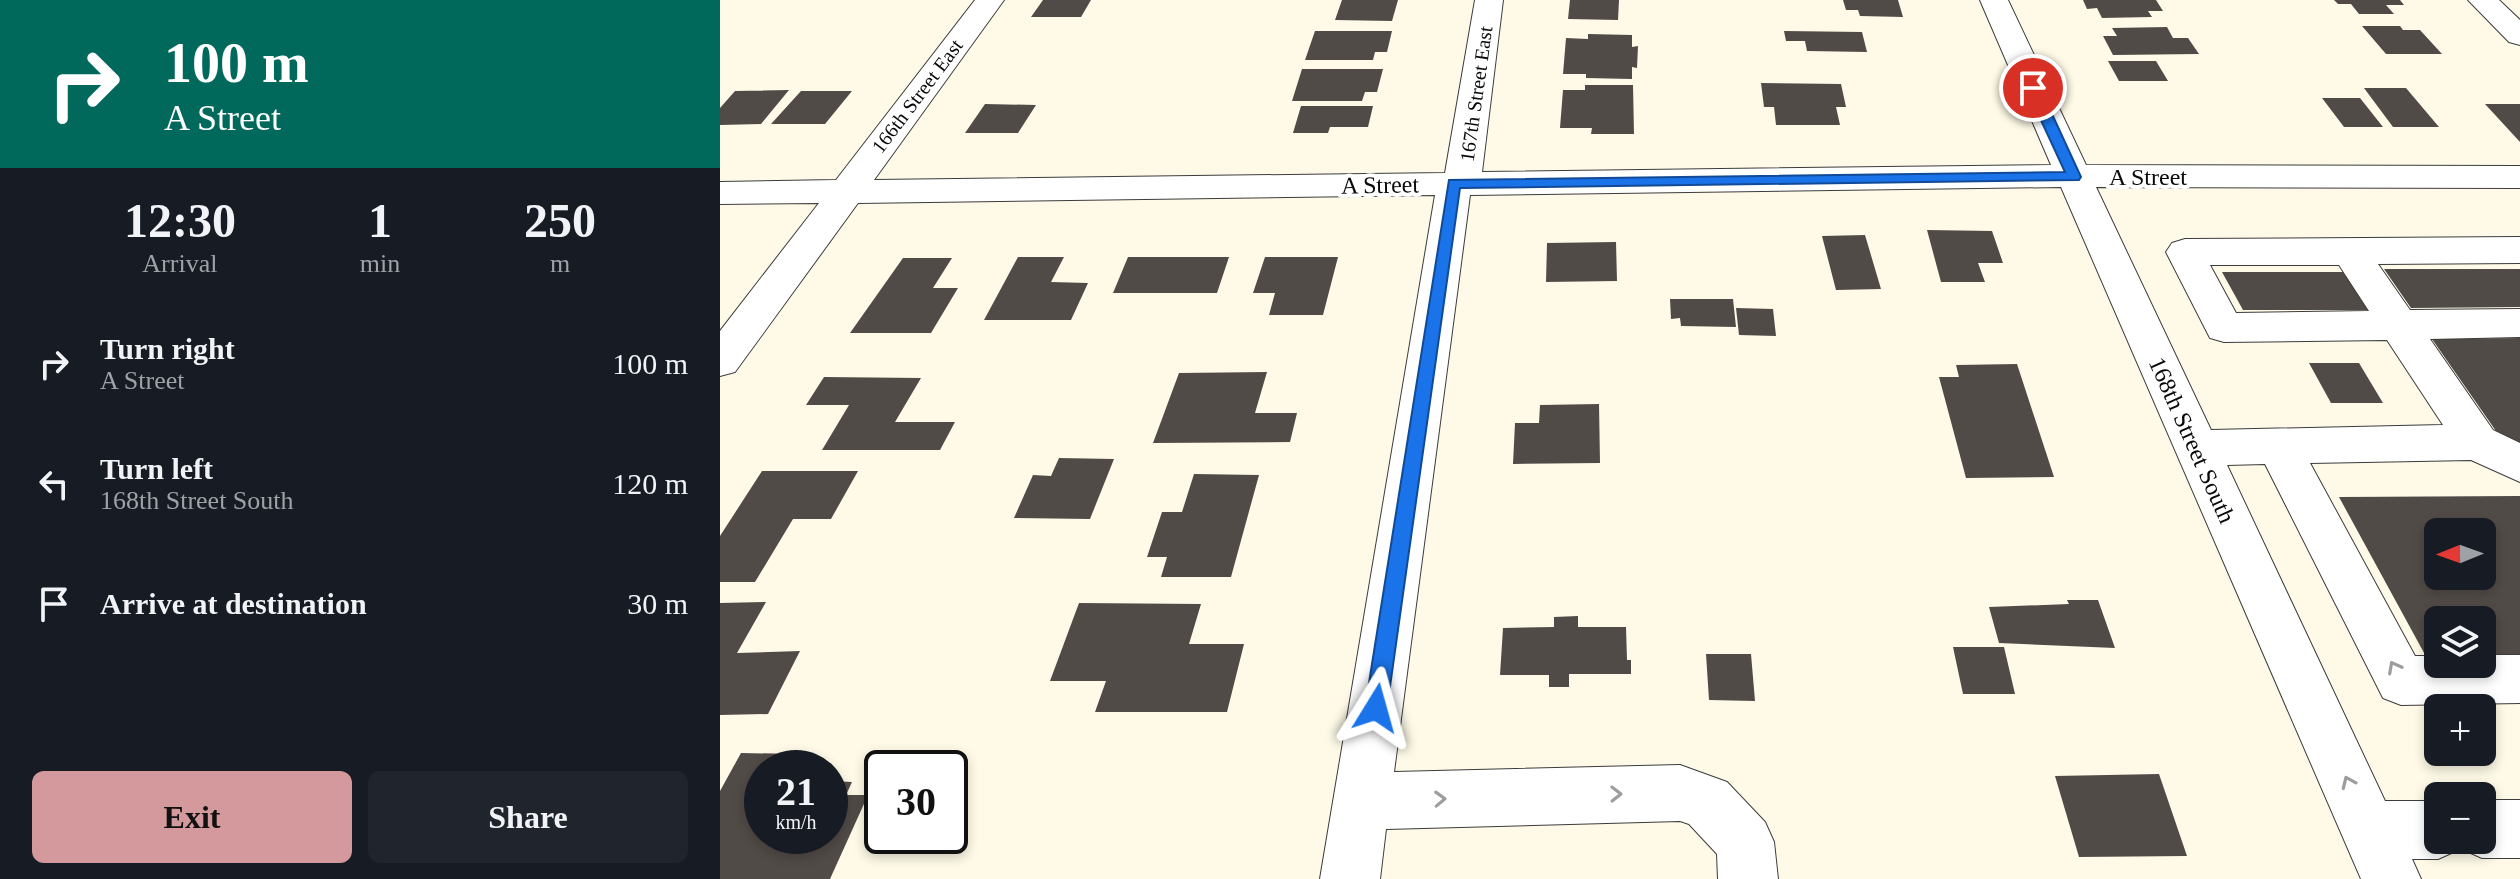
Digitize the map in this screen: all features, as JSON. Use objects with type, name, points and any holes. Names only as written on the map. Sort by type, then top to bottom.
[{"type":"street","name":"166th Street East","points":[[720,361],[990,0]]},
{"type":"street","name":"167th Street East","points":[[1350,879],[1454,184],[1464,173],[1489,0]]},
{"type":"street","points":[[1979,0],[2064,176]]},
{"type":"street","name":"168th Street South","points":[[1994,0],[2064,176],[2373,863]]},
{"type":"street","points":[[2482,0],[2520,36]]},
{"type":"street","name":"A Street","points":[[720,193],[2064,176],[2520,177]]},
{"type":"street","name":"168th Street South","points":[[2064,176],[2196,448],[2373,863]]},
{"type":"street","points":[[2520,250],[2185,252],[2224,328],[2520,323]]},
{"type":"street","points":[[2350,252],[2477,442]]},
{"type":"street","points":[[2196,448],[2477,442],[2520,464]]},
{"type":"street","points":[[2277,444],[2401,681],[2520,679]]},
{"type":"street","points":[[1362,801],[1680,793],[1707,802],[1745,842],[1748,879]]},
{"type":"street","points":[[2496,829],[2520,829]]},
{"type":"street","points":[[2373,863],[2424,837]]},
{"type":"building","points":[[1043,0],[1091,0],[1081,17],[1031,17]]},
{"type":"building","points":[[1342,0],[1398,0],[1392,21],[1335,20]]},
{"type":"building","points":[[1570,0],[1619,0],[1618,20],[1568,19]]},
{"type":"building","points":[[1843,0],[1898,0],[1903,17],[1860,16],[1858,10],[1846,10]]},
{"type":"building","points":[[2083,0],[2156,0],[2163,11],[2148,11],[2152,17],[2102,18],[2097,8],[2087,9]]},
{"type":"building","points":[[2334,0],[2400,0],[2404,5],[2386,5],[2394,14],[2359,14],[2351,4],[2338,4]]},
{"type":"building","points":[[2362,26],[2400,26],[2403,30],[2420,30],[2442,54],[2386,54]]},
{"type":"building","points":[[2167,27],[2173,38],[2188,38],[2199,54],[2113,55],[2103,36],[2117,36],[2112,28]]},
{"type":"building","points":[[1315,31],[1392,31],[1387,52],[1375,52],[1373,60],[1305,60]]},
{"type":"building","points":[[1784,31],[1862,32],[1867,52],[1807,51],[1805,41],[1786,41]]},
{"type":"building","points":[[1588,34],[1632,35],[1632,47],[1638,46],[1637,68],[1632,67],[1632,79],[1563,74],[1566,38],[1588,39]]},
{"type":"building","points":[[2108,61],[2156,61],[2168,81],[2119,81]]},
{"type":"building","points":[[1302,69],[1383,69],[1377,92],[1365,92],[1362,101],[1292,101]]},
{"type":"building","points":[[1761,83],[1841,84],[1846,107],[1836,107],[1840,125],[1776,125],[1774,107],[1764,107]]},
{"type":"building","points":[[1585,85],[1633,85],[1634,134],[1591,134],[1592,128],[1560,128],[1563,90],[1585,90]]},
{"type":"building","points":[[2364,88],[2406,88],[2439,127],[2393,127]]},
{"type":"building","points":[[789,90],[761,124],[720,125],[720,108],[735,91]]},
{"type":"building","points":[[801,91],[852,91],[825,124],[771,124]]},
{"type":"building","points":[[2322,98],[2360,98],[2383,127],[2344,127]]},
{"type":"building","points":[[985,104],[1036,105],[1018,133],[965,133]]},
{"type":"building","points":[[2485,104],[2520,104],[2520,142]]},
{"type":"building","points":[[1301,106],[1373,106],[1368,127],[1330,127],[1328,133],[1293,133]]},
{"type":"building","points":[[1927,230],[1992,231],[2003,263],[1978,263],[1985,282],[1941,282]]},
{"type":"building","points":[[1865,235],[1881,289],[1836,290],[1822,236]]},
{"type":"building","points":[[1616,242],[1617,281],[1546,282],[1547,243]]},
{"type":"building","points":[[1018,257],[1064,257],[1051,282],[1088,283],[1071,320],[984,320]]},
{"type":"building","points":[[1128,257],[1229,257],[1217,293],[1113,293]]},
{"type":"building","points":[[1265,257],[1338,257],[1323,315],[1269,315],[1275,293],[1253,293]]},
{"type":"building","points":[[903,258],[952,258],[933,288],[958,288],[931,333],[850,333]]},
{"type":"building","points":[[2384,269],[2520,269],[2520,307],[2411,308]]},
{"type":"building","points":[[2222,272],[2345,272],[2370,310],[2243,310]]},
{"type":"building","points":[[1670,299],[1733,299],[1736,327],[1681,326],[1680,318],[1671,319]]},
{"type":"building","points":[[1736,308],[1773,309],[1776,336],[1739,335]]},
{"type":"building","points":[[2520,338],[2520,443],[2505,444],[2432,339]]},
{"type":"building","points":[[2309,363],[2359,363],[2383,403],[2331,403]]},
{"type":"building","points":[[2017,364],[2054,477],[1966,478],[1939,377],[1959,377],[1956,365]]},
{"type":"building","points":[[1267,372],[1255,413],[1297,413],[1290,442],[1153,443],[1179,373]]},
{"type":"building","points":[[824,377],[921,378],[895,422],[955,422],[940,450],[822,450],[849,405],[806,405]]},
{"type":"building","points":[[1599,404],[1600,463],[1513,464],[1515,423],[1539,423],[1540,405]]},
{"type":"building","points":[[1059,458],[1114,459],[1090,519],[1014,518],[1033,475],[1051,476]]},
{"type":"building","points":[[762,471],[858,471],[831,519],[793,519],[755,582],[720,582],[720,536]]},
{"type":"building","points":[[1194,474],[1259,475],[1231,577],[1161,577],[1167,557],[1147,557],[1162,512],[1182,512]]},
{"type":"building","points":[[2520,496],[2520,661],[2496,662],[2496,606],[2424,606],[2424,653],[2339,497]]},
{"type":"building","points":[[2067,600],[2098,600],[2115,648],[1999,643],[1989,607],[2069,604]]},
{"type":"building","points":[[766,602],[737,653],[800,651],[768,714],[720,715],[720,603]]},
{"type":"building","points":[[1079,603],[1201,604],[1189,644],[1244,644],[1227,712],[1095,712],[1106,681],[1050,681]]},
{"type":"building","points":[[1578,616],[1578,627],[1626,627],[1627,660],[1631,660],[1631,674],[1569,674],[1569,687],[1549,687],[1549,675],[1500,675],[1503,628],[1554,627],[1554,617]]},
{"type":"building","points":[[1953,647],[2004,647],[2015,694],[1963,694]]},
{"type":"building","points":[[1706,654],[1751,654],[1755,701],[1709,700]]},
{"type":"building","points":[[741,753],[744,753],[744,854],[841,854],[830,879],[720,879],[720,791]]},
{"type":"building","points":[[2159,774],[2187,856],[2079,857],[2055,776]]},
{"type":"building","points":[[848,795],[864,795],[864,804],[848,839]]},
{"type":"route","points":[[1376,708],[1454,184],[2074,177],[2033,88]]}]
